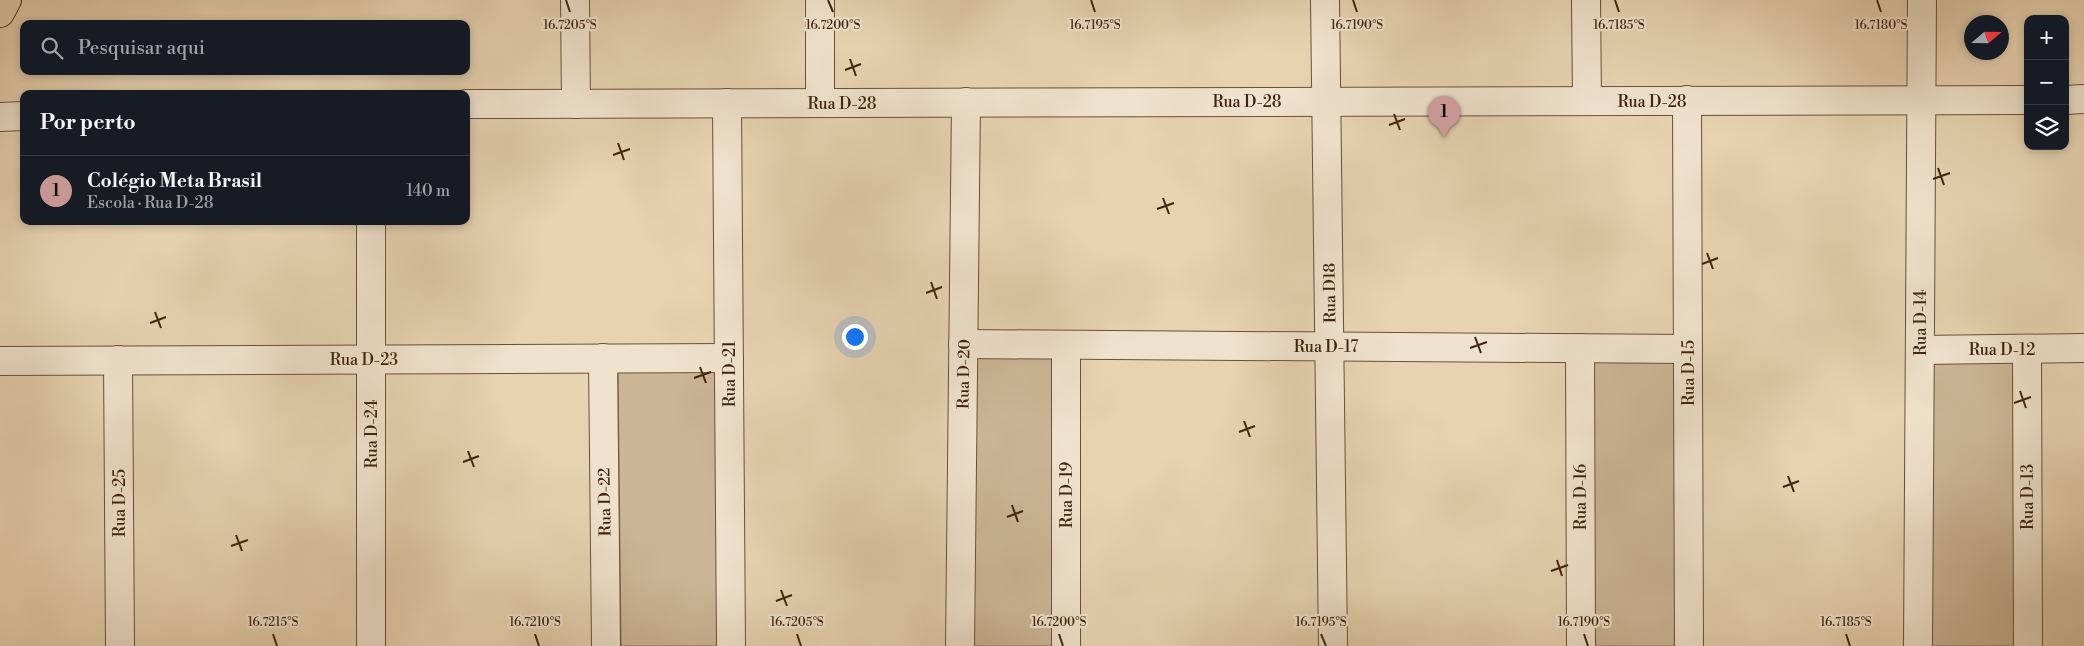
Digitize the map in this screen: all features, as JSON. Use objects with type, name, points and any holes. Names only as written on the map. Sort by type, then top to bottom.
[{"type":"main road","points":[[0,13],[7,0]]},
{"type":"street","points":[[574,0],[576,104]]},
{"type":"street","points":[[820,0],[820,102]]},
{"type":"street","name":"Rua D18","points":[[1325,0],[1333,646]]},
{"type":"street","points":[[1586,0],[1587,101]]},
{"type":"street","name":"Rua D-14","points":[[1918,646],[1922,0]]},
{"type":"street","name":"Rua D-15","points":[[1687,100],[1689,646]]},
{"type":"street","name":"Rua D-28","points":[[470,104],[2024,100]]},
{"type":"street","points":[[2069,100],[2084,100]]},
{"type":"street","name":"Rua D-20","points":[[960,646],[966,102]]},
{"type":"street","name":"Rua D-21","points":[[727,103],[732,646]]},
{"type":"street","points":[[0,117],[20,116]]},
{"type":"street","name":"Rua D-24","points":[[371,225],[371,646]]},
{"type":"street","name":"Rua D-17","points":[[964,344],[1688,349]]},
{"type":"street","name":"Rua D-19","points":[[1066,344],[1066,646]]},
{"type":"street","name":"Rua D-16","points":[[1580,348],[1581,646]]},
{"type":"street","name":"Rua D-12","points":[[1920,350],[2084,348]]},
{"type":"street","name":"Rua D-13","points":[[2026,349],[2028,646]]},
{"type":"street","name":"Rua D-22","points":[[603,358],[606,646]]},
{"type":"street","name":"Rua D-23","points":[[0,361],[729,358]]},
{"type":"street","name":"Rua D-25","points":[[118,360],[120,646]]},
{"type":"shaded area","points":[[971,352],[1061,352],[1060,646],[965,646]]},
{"type":"shaded area","points":[[1679,355],[1685,646],[1585,646],[1584,357]]},
{"type":"shaded area","points":[[2021,359],[2022,646],[1924,646],[1924,363]]},
{"type":"shaded area","points":[[721,367],[723,646],[621,646],[618,369]]},
{"type":"place","name":"Colégio Meta Brasil","points":[[1444,137]]}]
